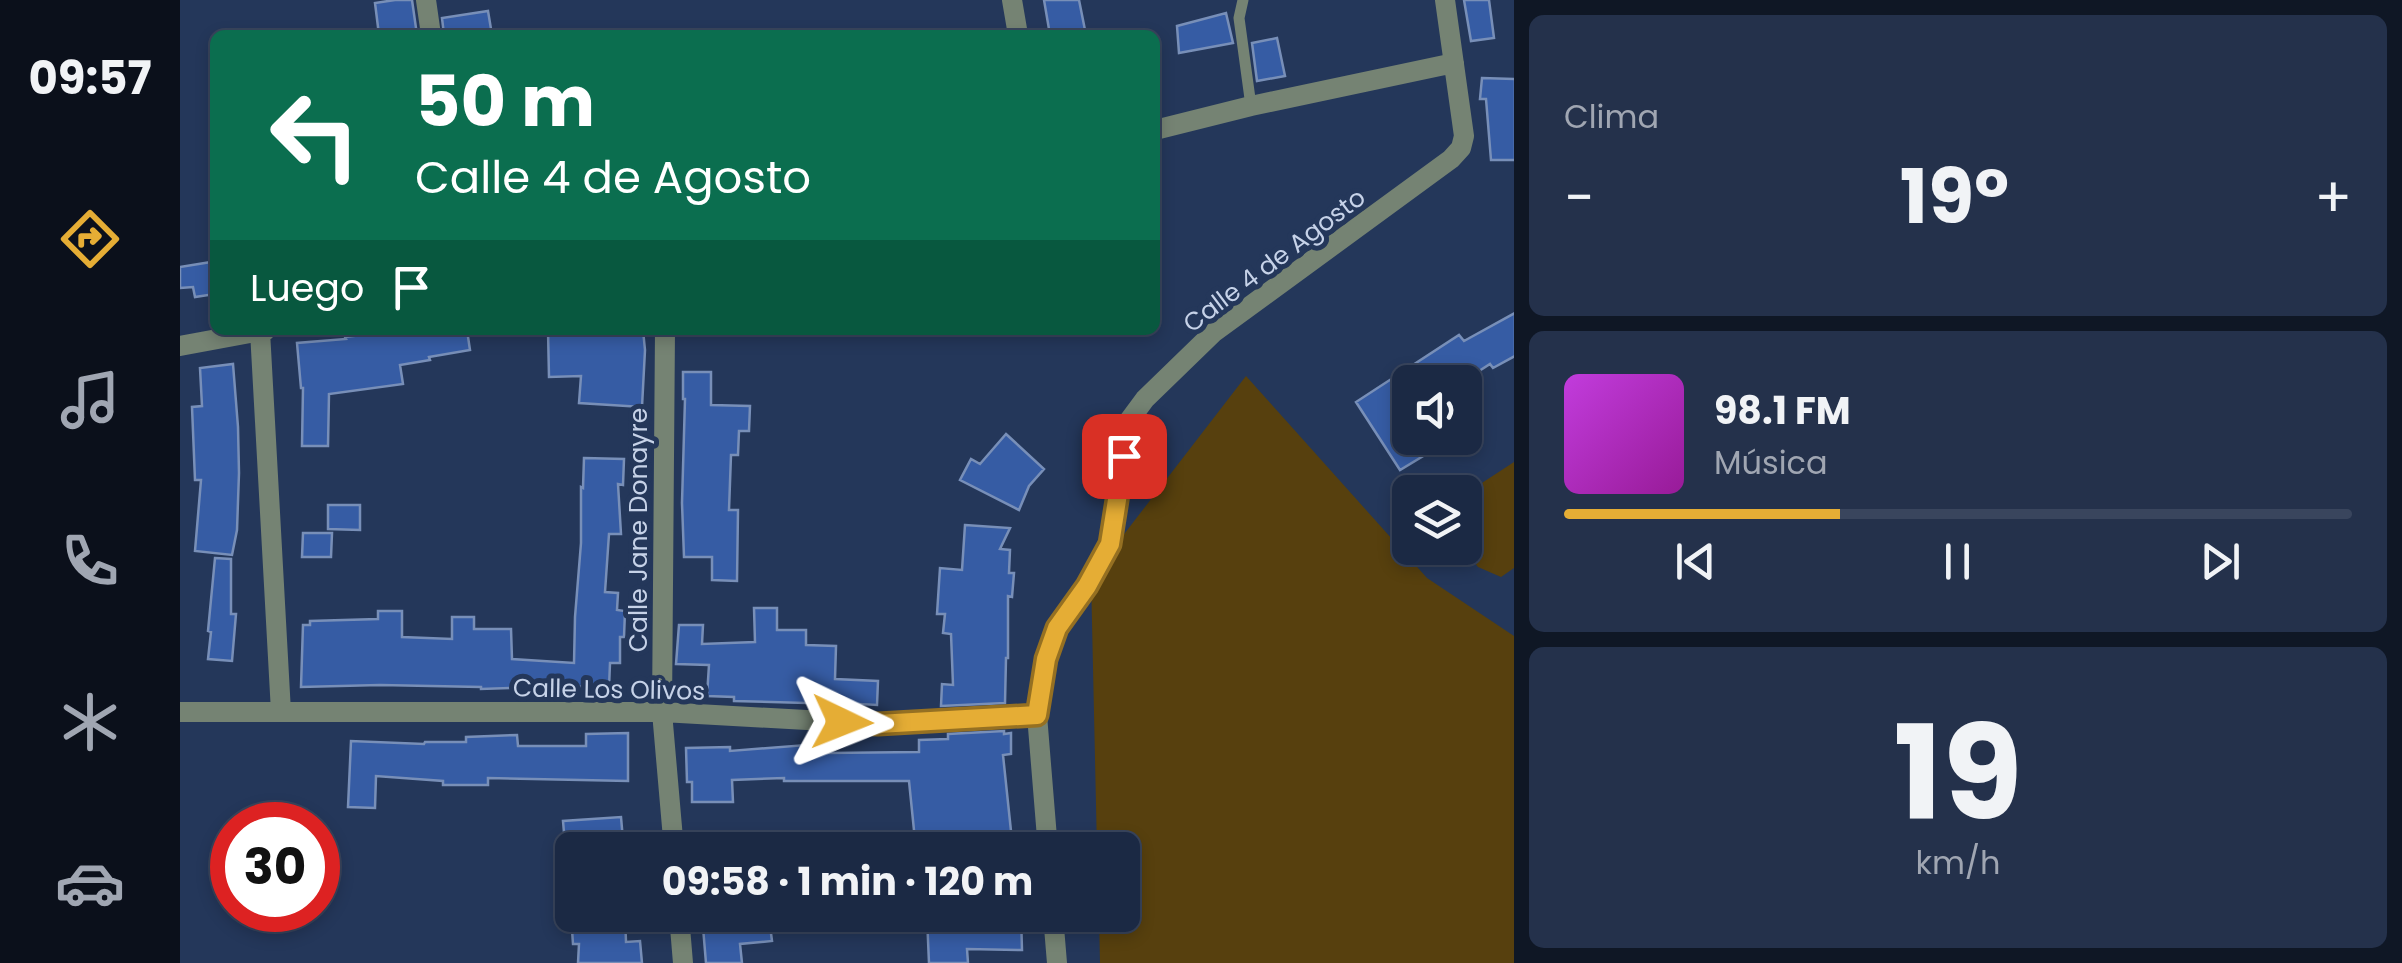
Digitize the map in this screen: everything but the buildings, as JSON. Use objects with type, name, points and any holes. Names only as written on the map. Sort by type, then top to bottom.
[{"type":"street","points":[[426,0],[430,30]]},
{"type":"street","points":[[1012,0],[1017,30]]},
{"type":"street","points":[[1160,129],[1454,63],[1445,0]]},
{"type":"street","name":"Calle 4 de Agosto","points":[[1047,832],[1037,715],[1046,659],[1057,628],[1110,544],[1128,422],[1213,333],[1461,148],[1464,136],[1454,63]]},
{"type":"street","points":[[180,346],[241,335]]},
{"type":"street","points":[[263,335],[281,712]]},
{"type":"street","name":"Calle Jane Donayre","points":[[665,335],[662,712],[672,832]]},
{"type":"street","name":"Calle Los Olivos","points":[[180,712],[662,712],[878,724],[1037,715]]},
{"type":"street","points":[[680,932],[683,963]]},
{"type":"street","points":[[1054,932],[1057,963]]},
{"type":"lane","points":[[1243,0],[1239,18],[1251,106]]},
{"type":"shaded area","points":[[1246,376],[1392,539],[1392,565],[1415,565],[1427,578],[1514,636],[1514,963],[1100,963],[1099,932],[1140,932],[1140,832],[1097,832],[1091,577]]},
{"type":"shaded area","points":[[1514,462],[1514,568],[1501,577],[1477,565],[1482,565],[1482,483]]},
{"type":"route","points":[[842,722],[878,724],[1037,715],[1046,659],[1057,628],[1110,544],[1124,456]]}]
